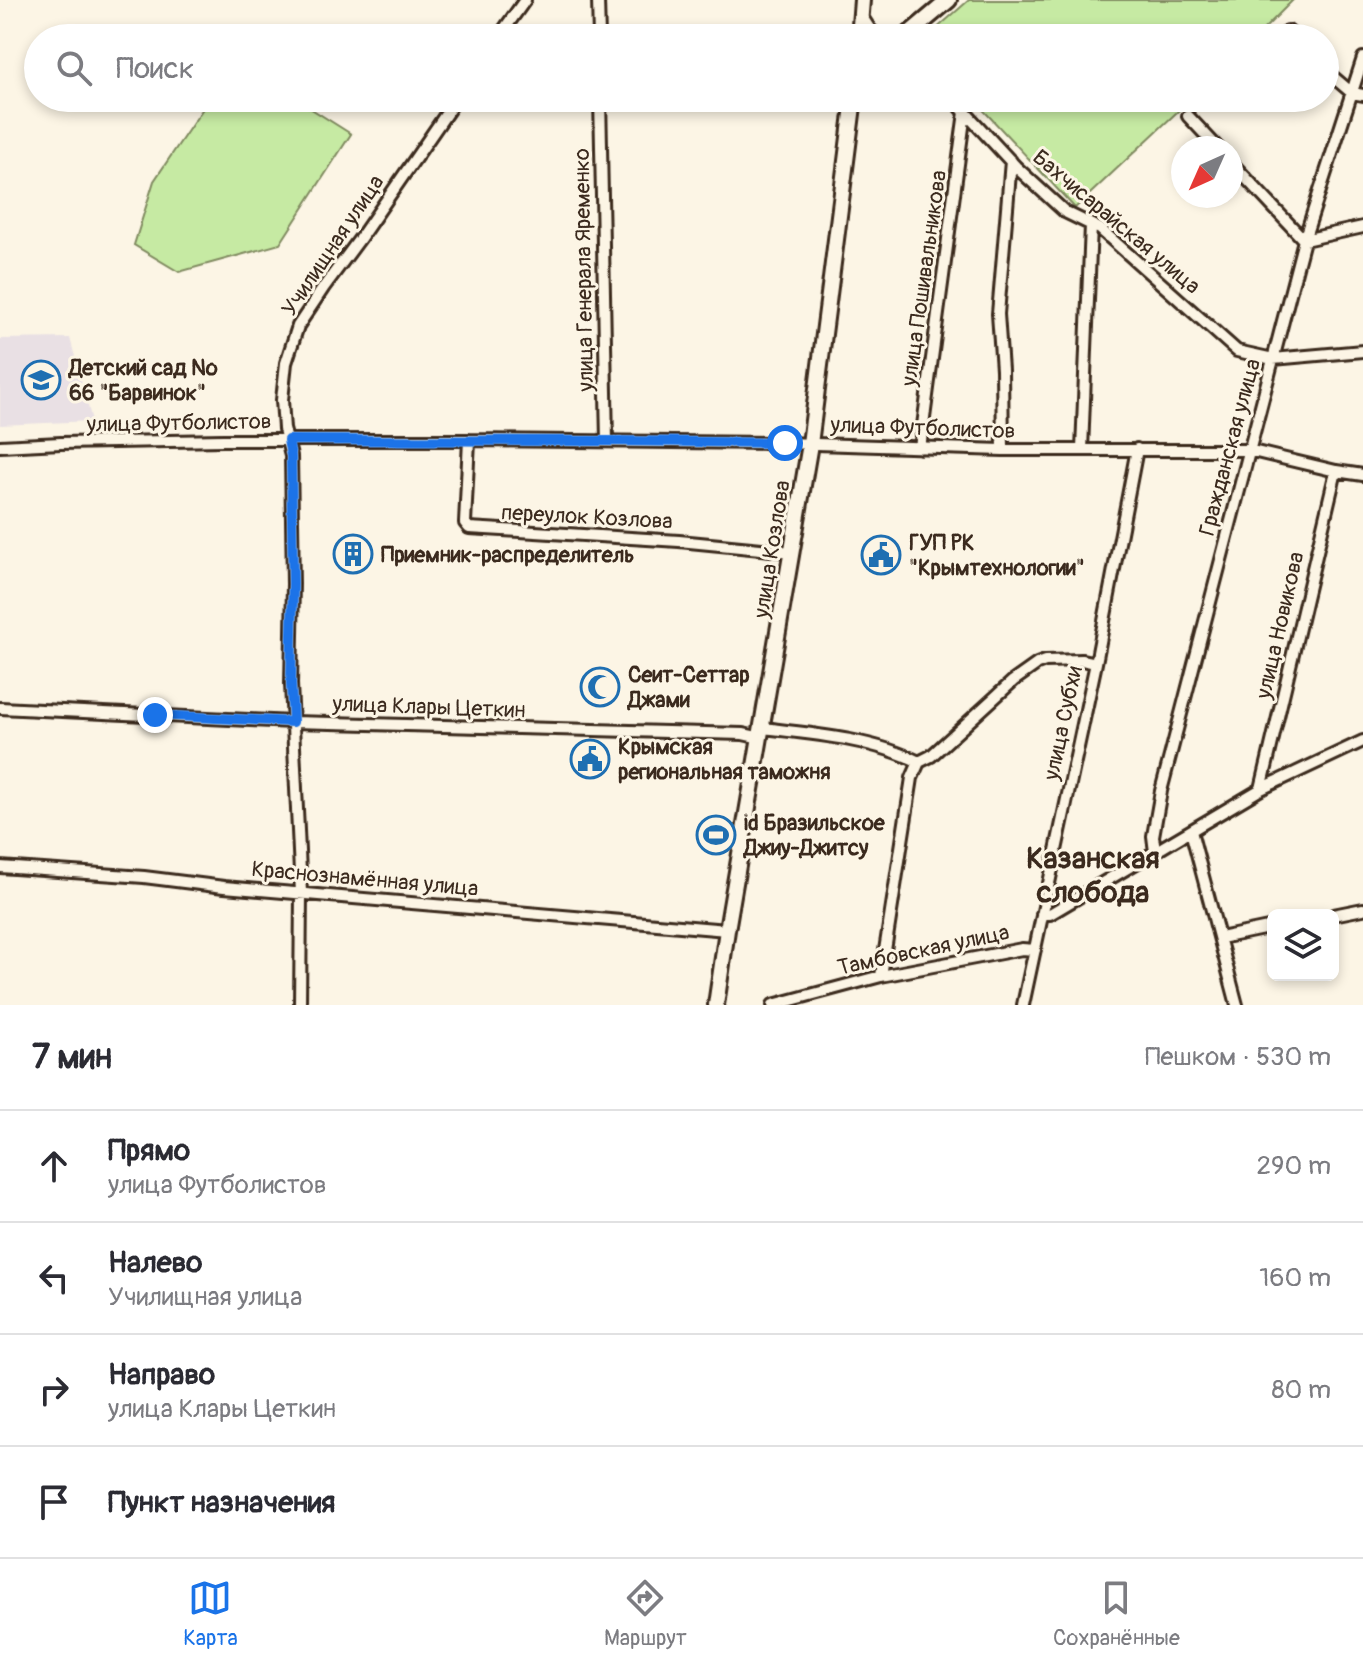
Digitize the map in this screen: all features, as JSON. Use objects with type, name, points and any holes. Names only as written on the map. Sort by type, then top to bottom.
[{"type":"main road","points":[[860,24],[862,0]]},
{"type":"main road","points":[[921,24],[949,0]]},
{"type":"main road","points":[[861,18],[864,24]]},
{"type":"main road","name":"улица Козлова","points":[[716,1005],[810,444],[852,112]]},
{"type":"street","points":[[508,24],[525,0]]},
{"type":"street","points":[[598,0],[599,24]]},
{"type":"street","name":"Гражданская улица","points":[[1155,852],[1153,836],[1161,791],[1248,450],[1304,240],[1357,94],[1363,58]]},
{"type":"street","points":[[1339,80],[1357,94]]},
{"type":"street","name":"Училищная улица","points":[[300,1005],[301,893],[291,684],[291,456],[284,429],[282,400],[286,363],[298,326],[447,112]]},
{"type":"street","name":"улица Генерала Яременко","points":[[600,112],[607,441]]},
{"type":"street","name":"Бахчисарайская улица","points":[[965,112],[1065,212],[1100,229],[1237,351],[1273,359],[1363,351]]},
{"type":"street","name":"улица Пошивальникова","points":[[920,448],[965,112]]},
{"type":"street","points":[[1188,116],[1207,136]]},
{"type":"street","points":[[1003,450],[998,314],[1011,161]]},
{"type":"street","points":[[1243,175],[1304,240],[1363,227]]},
{"type":"street","points":[[1082,450],[1091,225]]},
{"type":"street","name":"улица Футболистов","points":[[0,446],[469,440],[1003,450],[1248,450],[1363,475]]},
{"type":"street","name":"переулок Козлова","points":[[469,440],[465,523],[473,529],[679,541],[792,552]]},
{"type":"street","name":"улица Субхи","points":[[1023,1005],[1096,663],[1137,449]]},
{"type":"street","name":"улица Новикова","points":[[1261,789],[1336,471]]},
{"type":"street","points":[[881,976],[912,778],[919,762],[931,756],[1013,681],[1037,664],[1082,660],[1096,663]]},
{"type":"street","name":"улица Клары Цеткин","points":[[0,708],[293,722],[762,733],[872,745],[899,752],[919,762]]},
{"type":"street","points":[[1042,914],[1050,914],[1261,789],[1363,741]]},
{"type":"street","points":[[1191,831],[1237,1005]]},
{"type":"street","name":"Краснознамённая улица","points":[[0,867],[144,877],[224,887],[727,930]]},
{"type":"street","points":[[1339,914],[1363,909]]},
{"type":"street","points":[[1220,938],[1267,928]]},
{"type":"street","name":"Тамбовская улица","points":[[773,1005],[881,976],[1022,949],[1035,950]]},
{"type":"shaded area","name":"Детский сад № 66 \"Барвинок\"","points":[[70,338],[92,421],[0,425],[0,339]]},
{"type":"green space","points":[[969,0],[1293,0],[1269,24],[942,24]]},
{"type":"green space","points":[[201,112],[316,112],[351,134],[280,244],[179,272],[134,245],[154,181]]},
{"type":"green space","points":[[985,112],[1177,112],[1075,208]]},
{"type":"place","name":"Детский сад № 66 \"Барвинок\"","points":[[41,380]]},
{"type":"place","name":"Приемник-распределитель","points":[[353,554]]},
{"type":"place","name":"ГУП РК \"Крымтехнологии\"","points":[[881,555]]},
{"type":"place","name":"Сеит-Сеттар Джами","points":[[600,687]]},
{"type":"place","name":"Крымская региональная таможня","points":[[590,759]]},
{"type":"place","name":"id Бразильское Джиу-Джитсу","points":[[716,835]]},
{"type":"district","name":"Казанская слобода","points":[[1093,875]]},
{"type":"route","points":[[155,715],[293,722],[291,456],[288,440],[785,443]]}]
